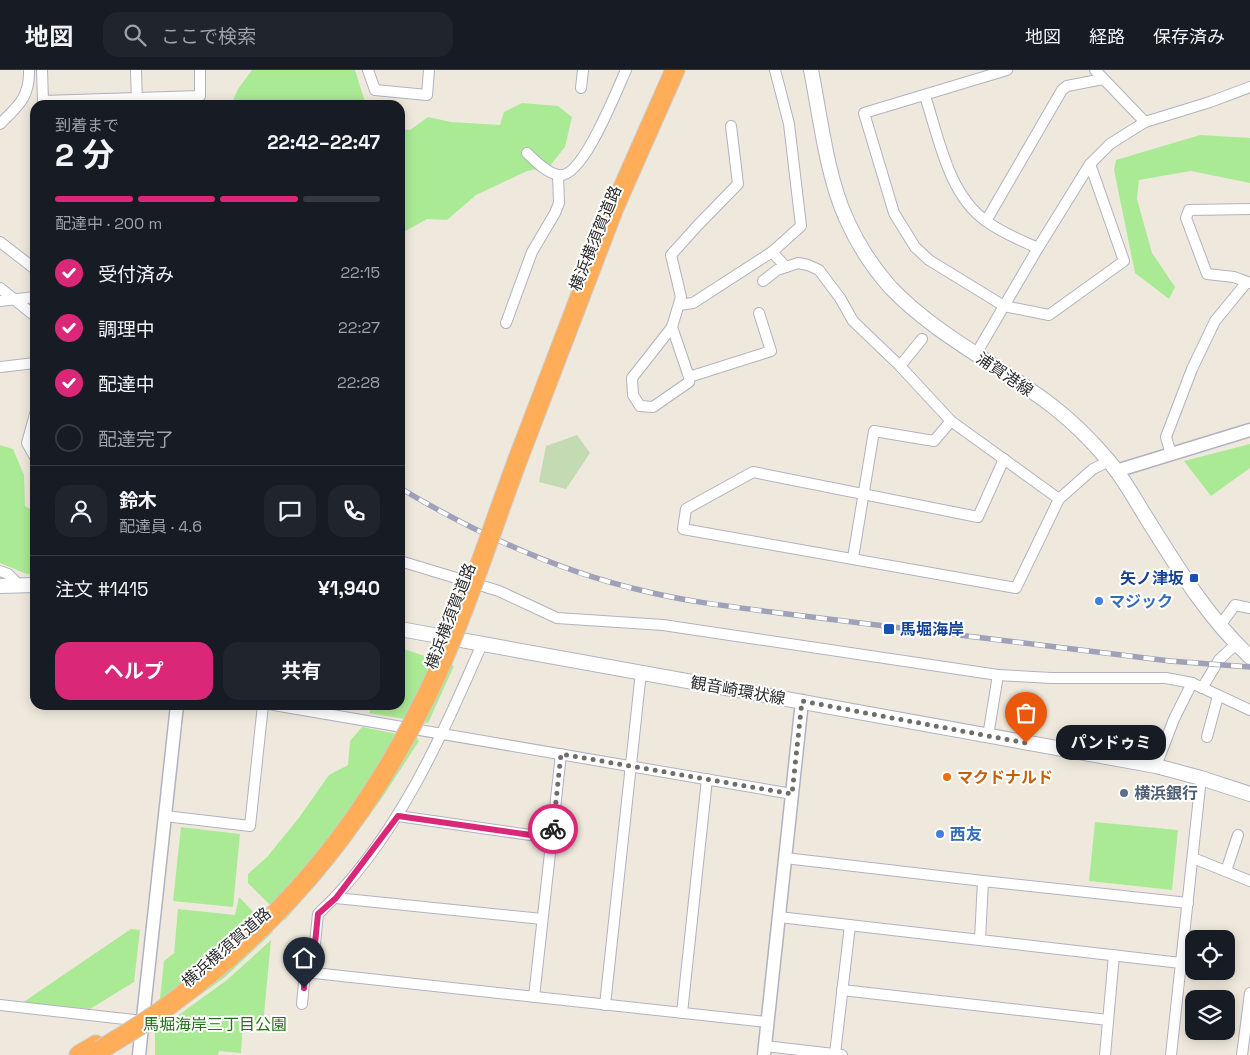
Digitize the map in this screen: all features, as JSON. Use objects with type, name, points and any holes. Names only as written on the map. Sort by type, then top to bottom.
[{"type":"highway","name":"横浜横須賀道路","points":[[514,458],[592,241],[666,70]]},
{"type":"highway","name":"横浜横須賀道路","points":[[79,1055],[96,1050],[169,996],[239,939],[294,884],[347,818],[398,736],[430,671],[611,217],[674,70]]},
{"type":"main road","name":"浦賀港線","points":[[811,70],[835,186],[845,217],[872,265],[891,288],[913,309],[1051,404],[1083,432],[1113,466],[1193,592],[1219,627],[1250,657]]},
{"type":"main road","points":[[0,586],[30,585]]},
{"type":"main road","name":"観音崎環状線","points":[[405,630],[1156,766],[1250,794]]},
{"type":"street","points":[[0,124],[20,104],[27,92],[30,82],[29,70]]},
{"type":"street","points":[[42,70],[43,100]]},
{"type":"street","points":[[136,70],[137,100]]},
{"type":"street","points":[[158,100],[200,96],[200,70]]},
{"type":"street","points":[[368,70],[375,90],[426,95],[429,70]]},
{"type":"street","points":[[581,88],[583,70]]},
{"type":"street","points":[[527,153],[558,175],[566,175],[572,171],[584,156],[602,123],[626,70]]},
{"type":"street","points":[[679,305],[693,303],[772,252],[801,226],[789,124],[775,70]]},
{"type":"street","points":[[1007,70],[864,113],[894,214],[915,247],[929,260],[1004,306],[1048,315],[1124,261],[1090,164]]},
{"type":"street","points":[[1095,70],[1145,122]]},
{"type":"street","points":[[986,221],[1062,90],[1067,86],[1103,79]]},
{"type":"street","points":[[976,354],[1090,164],[1110,144],[1145,122],[1210,102],[1250,87]]},
{"type":"street","points":[[925,96],[953,181],[977,214],[1004,233],[1038,248]]},
{"type":"street","points":[[672,328],[689,377],[689,382],[653,407],[640,406],[633,395],[632,378],[672,328],[679,305],[680,297],[671,255],[738,184],[731,126]]},
{"type":"street","points":[[506,323],[532,252],[559,203],[558,175]]},
{"type":"street","points":[[1171,454],[1166,436],[1192,369],[1215,321],[1248,283],[1234,277],[1207,274],[1186,218],[1188,210],[1250,209]]},
{"type":"street","points":[[0,242],[30,265]]},
{"type":"street","points":[[521,259],[532,252]]},
{"type":"street","points":[[772,252],[786,267]]},
{"type":"street","points":[[763,281],[777,270],[786,267],[803,264],[819,270],[840,298],[853,321],[900,366],[950,421],[1059,499]]},
{"type":"street","points":[[0,288],[30,312]]},
{"type":"street","points":[[0,301],[30,297]]},
{"type":"street","points":[[689,377],[771,351],[759,313]]},
{"type":"street","points":[[900,366],[922,339]]},
{"type":"street","points":[[0,367],[30,364]]},
{"type":"street","points":[[853,558],[874,431],[934,441],[950,421]]},
{"type":"street","points":[[1004,460],[978,517],[753,472],[686,509],[683,528],[1016,588],[1059,499],[1093,468],[1113,466],[1171,454],[1250,430]]},
{"type":"street","points":[[405,563],[499,591],[558,618],[662,625],[998,674],[1051,678],[1166,678],[1192,683],[1250,710]]},
{"type":"street","points":[[0,571],[8,574],[19,585]]},
{"type":"street","points":[[1219,627],[1235,605],[1250,608]]},
{"type":"street","points":[[312,973],[318,914],[336,898],[398,816],[443,734],[482,644]]},
{"type":"street","points":[[1202,688],[1219,660],[1236,644]]},
{"type":"street","points":[[605,1005],[629,766],[641,672]]},
{"type":"street","points":[[988,736],[998,674]]},
{"type":"street","points":[[1156,766],[1174,719],[1192,683]]},
{"type":"street","points":[[1207,737],[1218,696]]},
{"type":"street","points":[[802,701],[764,1050],[838,1055],[842,990],[850,925]]},
{"type":"street","points":[[139,1055],[176,710]]},
{"type":"street","points":[[165,816],[250,826],[262,710]]},
{"type":"street","points":[[332,710],[443,734],[792,794]]},
{"type":"street","points":[[534,997],[561,754]]},
{"type":"street","points":[[1171,1055],[1201,778]]},
{"type":"street","points":[[682,1013],[707,779]]},
{"type":"street","points":[[398,816],[552,838]]},
{"type":"street","points":[[1226,871],[1238,835]]},
{"type":"street","points":[[785,858],[983,882],[1188,903]]},
{"type":"street","points":[[1192,858],[1250,881]]},
{"type":"street","points":[[980,940],[983,882]]},
{"type":"street","points":[[336,898],[542,919]]},
{"type":"street","points":[[779,917],[1181,963]]},
{"type":"street","points":[[1105,1055],[1114,955]]},
{"type":"street","points":[[302,1004],[305,972],[767,1022]]},
{"type":"street","points":[[842,990],[1108,1020]]},
{"type":"street","points":[[1242,1055],[1250,993]]},
{"type":"street","points":[[0,1005],[143,1021]]},
{"type":"green space","points":[[252,70],[355,70],[364,100],[233,100],[238,89]]},
{"type":"green space","points":[[522,103],[558,106],[572,117],[565,147],[549,167],[527,171],[476,195],[447,220],[427,219],[405,231],[405,130],[410,130],[428,117],[451,122],[500,125],[504,112]]},
{"type":"green space","points":[[1200,135],[1250,138],[1250,183],[1191,171],[1139,180],[1137,199],[1152,253],[1175,287],[1169,299],[1135,273],[1114,170],[1116,160]]},
{"type":"green space","points":[[577,435],[590,453],[566,489],[539,482],[546,446]]},
{"type":"green space","points":[[1250,444],[1250,468],[1211,496],[1184,461]]},
{"type":"green space","points":[[0,445],[13,449],[24,475],[25,506],[30,509],[30,574],[0,563]]},
{"type":"green space","points":[[405,649],[454,666],[428,723],[369,713],[370,710],[405,710]]},
{"type":"green space","points":[[362,727],[417,738],[419,741],[380,801],[333,864],[285,920],[248,883],[248,874],[267,857],[298,819],[329,775],[348,765],[350,741]]},
{"type":"green space","points":[[1095,822],[1178,830],[1172,890],[1089,881]]},
{"type":"green space","points":[[181,827],[240,834],[233,907],[173,901]]},
{"type":"green space","points":[[239,897],[273,932],[225,977],[157,1026],[164,961],[174,953],[178,909],[235,915]]},
{"type":"green space","points":[[131,929],[140,930],[134,982],[90,1009],[22,1003]]},
{"type":"green space","name":"馬堀海岸三丁目公園","points":[[271,940],[263,1025],[243,1023],[241,1053],[219,1051],[218,1055],[155,1055],[155,1032],[227,980]]},
{"type":"railway","points":[[405,491],[488,536],[549,562],[612,583],[661,595],[779,613],[1170,661],[1250,667]]},
{"type":"way so far","points":[[553,829],[561,754],[792,794],[802,701],[1026,743]]},
{"type":"place","name":"矢ノ津坂","points":[[1194,578]]},
{"type":"place","name":"マジック","points":[[1099,601]]},
{"type":"place","name":"馬堀海岸","points":[[889,629]]},
{"type":"place","name":"パンドゥミ","points":[[1026,743]]},
{"type":"place","name":"マクドナルド","points":[[947,777]]},
{"type":"place","name":"横浜銀行","points":[[1124,793]]},
{"type":"place","name":"西友","points":[[940,834]]},
{"type":"route","points":[[304,988],[305,972],[312,973],[318,914],[336,898],[398,816],[552,838],[553,829]]}]
